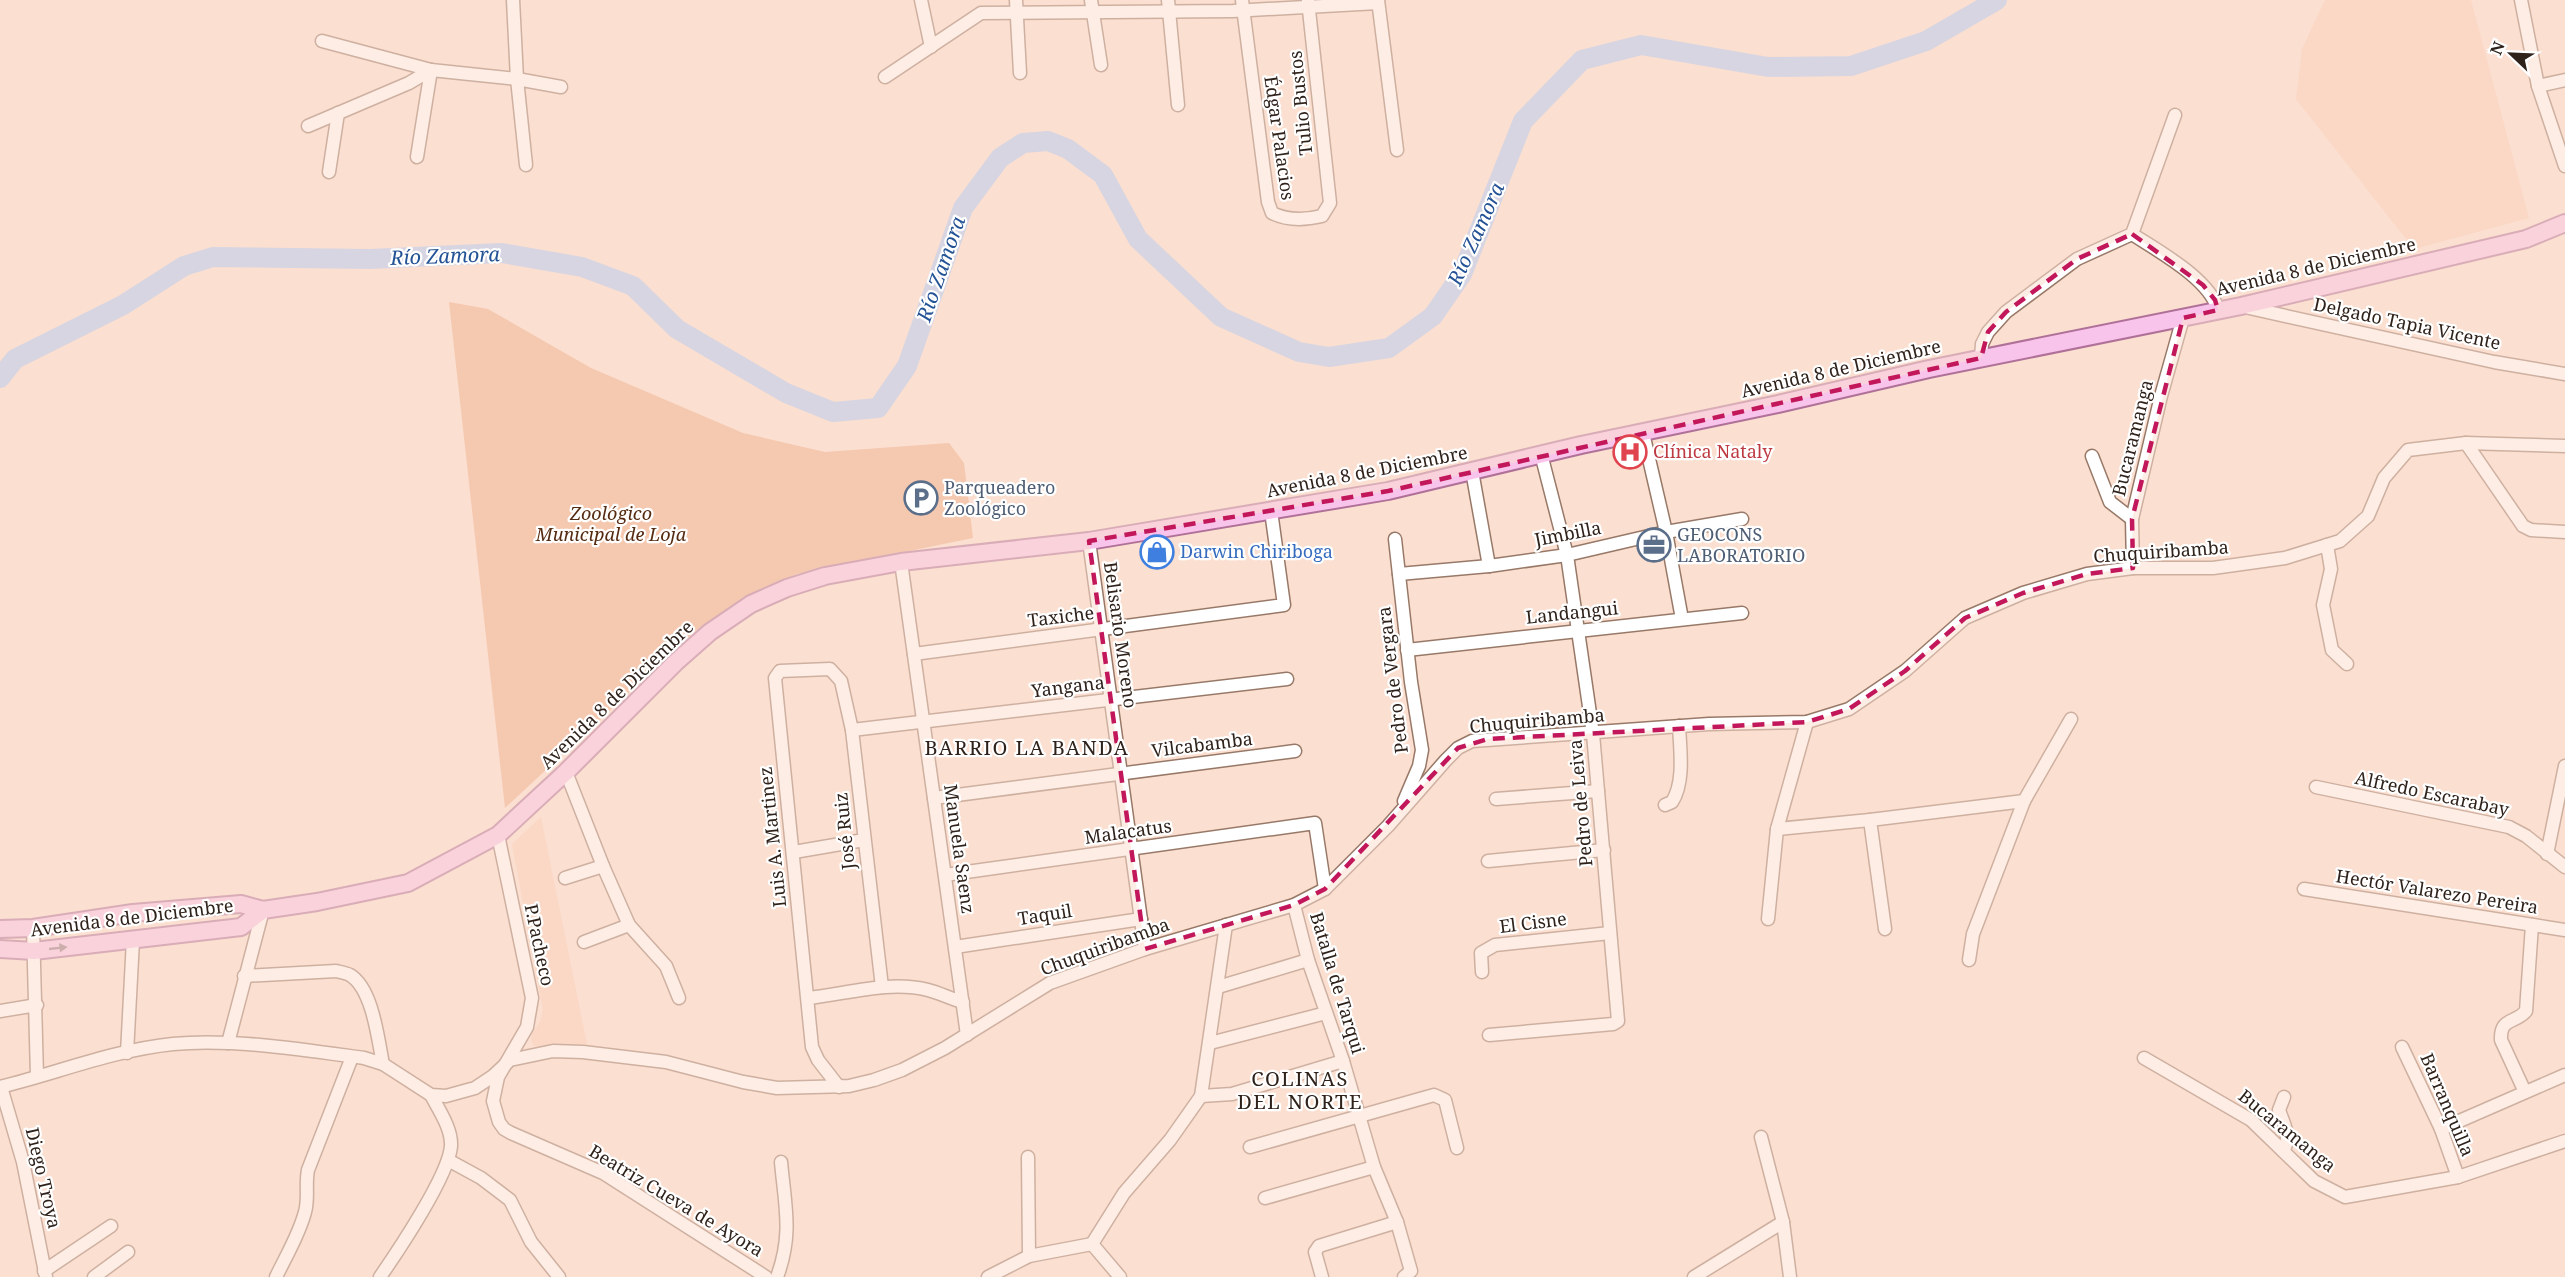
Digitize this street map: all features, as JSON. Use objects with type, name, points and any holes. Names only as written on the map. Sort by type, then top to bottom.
[{"type":"main road","name":"Avenida 8 de Diciembre","points":[[0,929],[33,928],[133,913],[241,904],[263,910],[317,902],[408,883],[498,835],[566,772],[676,662],[710,632],[751,604],[787,588],[825,576],[901,562],[1089,541],[1388,491],[1541,454],[1981,358],[2241,306],[2526,239],[2565,223]]},
{"type":"main road","name":"Avenida 8 de Diciembre","points":[[0,949],[34,951],[241,927],[263,910]]},
{"type":"street","points":[[513,0],[517,79],[526,165]]},
{"type":"street","points":[[921,0],[931,47]]},
{"type":"street","points":[[1016,0],[1020,73]]},
{"type":"street","points":[[2521,0],[2538,86],[2565,166]]},
{"type":"street","points":[[885,77],[981,13],[1017,13],[1091,6],[1378,2],[1397,150]]},
{"type":"street","name":"Tulio Bustos","points":[[1308,4],[1330,203]]},
{"type":"street","name":"Édgar Palacios","points":[[1243,5],[1268,202],[1272,213],[1288,219],[1308,219],[1322,216],[1330,203]]},
{"type":"street","points":[[1091,6],[1101,65]]},
{"type":"street","points":[[1168,6],[1178,105]]},
{"type":"street","points":[[322,41],[431,70],[517,79],[561,87]]},
{"type":"street","points":[[308,126],[410,83],[431,70]]},
{"type":"street","points":[[417,158],[431,70]]},
{"type":"street","points":[[2538,86],[2565,80]]},
{"type":"street","points":[[329,172],[338,113]]},
{"type":"street","points":[[1981,358],[1982,344],[1988,332],[2006,312],[2077,259],[2132,234],[2175,115]]},
{"type":"street","points":[[2132,234],[2203,285],[2215,300],[2218,310]]},
{"type":"street","name":"Delgado Tapia Vicente","points":[[2241,306],[2494,362],[2565,374]]},
{"type":"street","name":"Bucaramanga","points":[[2133,568],[2132,519],[2161,396],[2183,318]]},
{"type":"street","points":[[1643,433],[1666,532],[1682,619]]},
{"type":"street","points":[[2466,443],[2523,526],[2531,531],[2565,532]]},
{"type":"street","name":"Chuquiribamba","points":[[510,1060],[553,1051],[583,1052],[666,1062],[743,1082],[777,1088],[839,1087],[874,1080],[902,1070],[967,1035],[1050,983],[1145,949],[1294,905],[1325,889],[1399,813],[1452,754],[1472,741],[1679,726],[1807,722],[1849,709],[1905,671],[1965,618],[2023,592],[2087,574],[2133,568],[2223,566],[2285,558],[2340,541],[2368,516],[2385,478],[2408,450],[2466,443],[2565,446]]},
{"type":"street","name":"Pedro de Leiva","points":[[1488,1035],[1614,1024],[1618,1021],[1593,734],[1567,555],[1541,454]]},
{"type":"street","points":[[2092,456],[2109,502],[2132,519]]},
{"type":"street","points":[[1472,471],[1489,566]]},
{"type":"street","name":"Taxiche","points":[[914,654],[1284,606],[1271,511]]},
{"type":"street","name":"Jimbilla","points":[[1399,574],[1489,566],[1567,555],[1666,532],[1742,519]]},
{"type":"street","name":"Pedro de Vergara","points":[[1395,539],[1407,650],[1422,750],[1419,766],[1399,813]]},
{"type":"street","name":"Belisario Moreno","points":[[1089,541],[1145,949]]},
{"type":"street","points":[[2327,545],[2331,569],[2323,605],[2332,650],[2347,664]]},
{"type":"street","name":"Manuela Saenz","points":[[901,562],[967,1035]]},
{"type":"street","name":"Landangui","points":[[1407,650],[1742,613]]},
{"type":"street","name":"Luis A. Martinez","points":[[837,674],[830,669],[780,671],[775,678],[812,1047],[818,1060],[839,1087]]},
{"type":"street","name":"José Ruiz","points":[[837,674],[841,681],[852,730],[882,987]]},
{"type":"street","name":"Yangana","points":[[852,730],[1287,680]]},
{"type":"street","points":[[1969,960],[1973,934],[2024,801],[2071,719]]},
{"type":"street","points":[[1768,919],[1777,829],[1807,722]]},
{"type":"street","points":[[1665,805],[1672,802],[1677,787],[1680,766],[1679,726]]},
{"type":"street","name":"Vilcabamba","points":[[934,798],[1295,751]]},
{"type":"street","points":[[2547,854],[2565,766]]},
{"type":"street","points":[[566,772],[629,925],[666,966],[679,998]]},
{"type":"street","name":"Alfredo Escarabay","points":[[2316,787],[2509,827],[2526,836],[2565,867]]},
{"type":"street","points":[[1496,799],[1598,790]]},
{"type":"street","points":[[1777,829],[2024,801]]},
{"type":"street","points":[[1870,820],[1885,930]]},
{"type":"street","name":"Malacatus","points":[[945,875],[1316,824],[1325,889]]},
{"type":"street","name":"P.Pacheco","points":[[498,835],[532,998],[527,1027],[510,1060]]},
{"type":"street","points":[[794,852],[864,840]]},
{"type":"street","points":[[1488,861],[1604,850]]},
{"type":"street","points":[[565,878],[603,866]]},
{"type":"street","name":"Hectór Valarezo Pereira","points":[[2304,889],[2565,930]]},
{"type":"street","name":"Batalla de Tarqui","points":[[1294,905],[1308,960],[1343,1061],[1374,1167],[1397,1222],[1411,1271],[1406,1276]]},
{"type":"street","points":[[228,1043],[263,910]]},
{"type":"street","name":"Taquil","points":[[955,947],[1141,919]]},
{"type":"street","points":[[584,942],[629,925]]},
{"type":"street","points":[[988,1277],[1029,1256],[1092,1244],[1124,1193],[1170,1140],[1201,1096],[1226,925]]},
{"type":"street","points":[[2525,1092],[2500,1040],[2500,1031],[2504,1024],[2520,1018],[2526,1011],[2532,925]]},
{"type":"street","points":[[33,928],[37,1005],[37,1076]]},
{"type":"street","name":"El Cisne","points":[[1482,972],[1482,953],[1495,945],[1610,933]]},
{"type":"street","points":[[127,1053],[133,940]]},
{"type":"street","points":[[1218,987],[1308,960]]},
{"type":"street","points":[[244,976],[336,971],[350,975],[366,995],[378,1037],[382,1064]]},
{"type":"street","points":[[808,998],[882,987],[927,989],[963,1002]]},
{"type":"street","points":[[0,1011],[37,1005]]},
{"type":"street","points":[[1209,1043],[1326,1012]]},
{"type":"street","points":[[0,1087],[127,1053],[172,1044],[228,1043],[352,1057],[382,1064],[431,1095],[446,1096],[475,1088],[494,1076],[510,1060]]},
{"type":"street","name":"Barranquilla","points":[[2402,1047],[2440,1128],[2458,1177]]},
{"type":"street","points":[[276,1277],[305,1212],[307,1199],[305,1184],[308,1170],[352,1057]]},
{"type":"street","name":"Bucaramanga","points":[[2144,1058],[2240,1113],[2314,1181],[2345,1197],[2458,1177]]},
{"type":"street","name":"Beatriz Cueva de Ayora","points":[[510,1060],[498,1077],[493,1101],[504,1129],[603,1173],[766,1277]]},
{"type":"street","points":[[1201,1096],[1232,1094],[1343,1061]]},
{"type":"street","points":[[2440,1128],[2565,1075]]},
{"type":"street","name":"Diego Troya","points":[[0,1087],[23,1162],[45,1274]]},
{"type":"street","points":[[380,1277],[400,1247],[448,1160],[451,1144],[444,1119],[431,1095]]},
{"type":"street","points":[[1250,1147],[1359,1114],[1386,1110],[1439,1095],[1445,1100],[1457,1148]]},
{"type":"street","points":[[2283,1152],[2289,1137],[2279,1110],[2284,1098]]},
{"type":"street","points":[[1761,1137],[1783,1222],[1790,1277]]},
{"type":"street","points":[[2458,1177],[2565,1141]]},
{"type":"street","points":[[1028,1156],[1029,1256]]},
{"type":"street","points":[[448,1160],[481,1178],[510,1200],[531,1242],[559,1277]]},
{"type":"street","points":[[777,1277],[787,1246],[788,1230],[781,1162]]},
{"type":"street","points":[[1265,1198],[1374,1167]]},
{"type":"street","points":[[1322,1277],[1315,1252],[1319,1246],[1397,1222]]},
{"type":"street","points":[[1694,1277],[1783,1222]]},
{"type":"street","points":[[45,1274],[111,1226]]},
{"type":"street","points":[[1092,1244],[1120,1277]]},
{"type":"street","points":[[94,1277],[128,1252]]},
{"type":"highlighted area","points":[[2132,234],[2203,285],[2215,300],[2218,310],[2183,318],[2132,519],[2133,568],[2087,574],[2023,593],[1965,618],[1905,671],[1849,709],[1807,722],[1488,739],[1458,748],[1325,889],[1294,905],[1145,949],[1089,541],[1388,491],[1981,358],[1988,332],[2006,312],[2077,259]]},
{"type":"shaded area","points":[[2325,0],[2471,0],[2529,218],[2414,249],[2296,99],[2302,49]]},
{"type":"shaded area","points":[[541,817],[587,1044],[546,1047],[534,1046],[531,1040],[543,1010],[512,844]]},
{"type":"green space","name":"Zoológico Municipal de Loja","points":[[449,302],[488,309],[591,368],[743,433],[825,452],[949,443],[964,463],[973,538],[797,574],[751,595],[695,631],[505,808]]},
{"type":"waterway","name":"Río Zamora","points":[[0,378],[15,359],[123,305],[184,266],[213,257],[370,259],[502,253],[582,267],[633,286],[677,329],[786,393],[833,412],[878,408],[907,366],[963,208],[1000,158],[1023,143],[1048,141],[1068,149],[1103,175],[1138,239],[1221,317],[1299,352],[1329,357],[1389,348],[1433,316],[1462,274],[1523,121],[1582,60],[1641,45],[1768,67],[1851,66],[1926,41],[1997,0]]},
{"type":"place","name":"Clínica Nataly","points":[[1630,452]]},
{"type":"place","name":"Parqueadero Zoológico","points":[[921,498]]},
{"type":"place","name":"GEOCONS LABORATORIO","points":[[1654,545]]},
{"type":"place","name":"Darwin Chiriboga","points":[[1157,552]]},
{"type":"district","name":"BARRIO LA BANDA","points":[[1027,748]]},
{"type":"district","name":"COLINAS DEL NORTE","points":[[1300,1090]]}]
